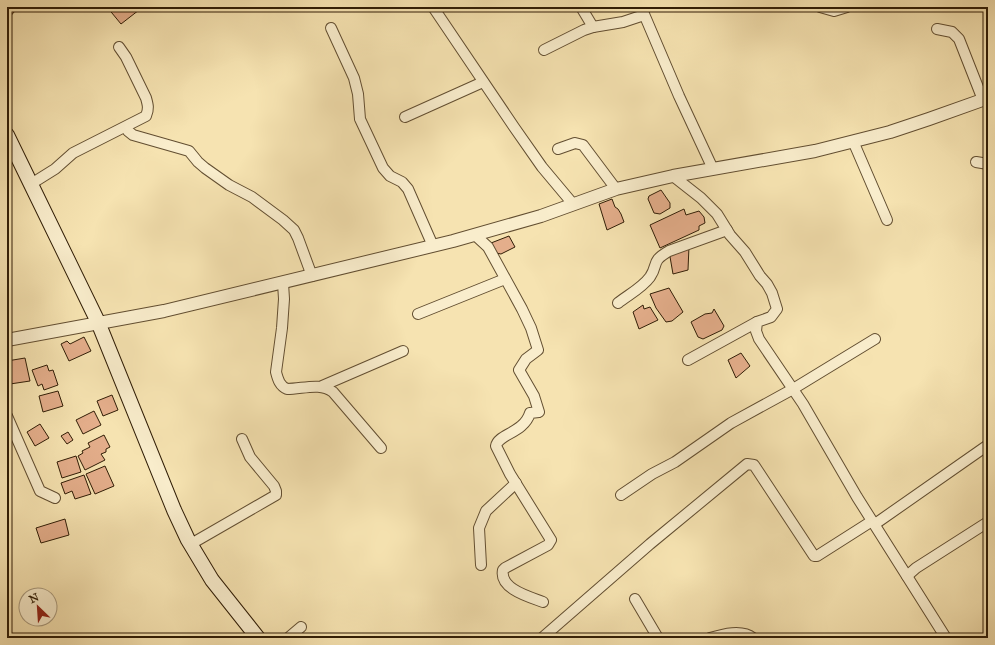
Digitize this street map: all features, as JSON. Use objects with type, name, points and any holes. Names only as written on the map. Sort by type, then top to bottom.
[{"type":"main road","points":[[7,135],[31,184],[94,323],[171,511],[181,542],[202,578],[248,638]]},
{"type":"main road","points":[[7,155],[52,245],[94,323]]},
{"type":"main road","points":[[171,511],[212,580],[258,638]]},
{"type":"street","points":[[433,7],[542,167],[573,204]]},
{"type":"street","points":[[581,7],[593,27]]},
{"type":"street","points":[[820,7],[834,11],[847,7]]},
{"type":"street","points":[[544,50],[593,27],[623,22],[643,11],[676,89],[713,169]]},
{"type":"street","points":[[331,28],[354,78],[358,94],[360,119],[383,168],[390,176],[406,185],[433,246]]},
{"type":"street","points":[[7,340],[164,311],[312,276],[475,235],[541,216],[616,190],[673,176],[815,151],[916,124],[986,99],[959,39],[952,32],[938,29]]},
{"type":"street","points":[[31,184],[56,169],[73,153],[146,116],[148,105],[126,57],[119,47]]},
{"type":"street","points":[[405,117],[483,82]]},
{"type":"street","points":[[126,126],[133,135],[189,152],[198,162],[229,185],[252,197],[283,220],[294,230],[312,276]]},
{"type":"street","points":[[853,141],[887,220]]},
{"type":"street","points":[[558,149],[575,143],[583,145],[616,190]]},
{"type":"street","points":[[976,162],[988,164]]},
{"type":"street","points":[[673,176],[701,198],[717,214],[727,230],[753,262],[760,276],[770,288],[777,310],[771,317],[757,322],[688,360]]},
{"type":"street","points":[[618,303],[642,285],[650,276],[655,262],[662,255],[669,251],[727,230]]},
{"type":"street","points":[[475,235],[488,247],[506,279],[531,328],[538,350],[526,359],[519,370],[534,396],[539,412],[530,414],[525,424],[498,440],[496,444],[497,451],[551,540],[548,545],[505,568],[503,570],[503,577],[518,593],[543,602]]},
{"type":"street","points":[[418,314],[506,279]]},
{"type":"street","points":[[283,282],[284,299],[282,328],[276,368],[281,385],[287,389],[322,386],[403,351]]},
{"type":"street","points":[[757,322],[756,331],[760,339],[803,404],[874,523],[946,638]]},
{"type":"street","points":[[621,495],[652,474],[675,462],[731,422],[793,389],[875,339]]},
{"type":"street","points":[[322,386],[333,392],[381,448]]},
{"type":"street","points":[[7,416],[38,488],[42,493],[54,498]]},
{"type":"street","points":[[191,544],[276,495],[274,486],[250,456],[242,439]]},
{"type":"street","points":[[542,638],[650,544],[747,464],[754,465],[814,556],[817,556],[874,523],[988,445]]},
{"type":"street","points":[[481,565],[479,528],[486,511],[516,483]]},
{"type":"street","points":[[907,576],[916,568],[988,522]]},
{"type":"street","points":[[635,599],[658,638]]},
{"type":"street","points":[[288,638],[301,627]]},
{"type":"street","points":[[710,638],[719,635],[743,633],[753,638]]},
{"type":"building","points":[[7,7],[11,7],[15,11],[7,20]]},
{"type":"building","points":[[107,7],[137,7],[139,10],[121,24]]},
{"type":"building","points":[[661,190],[670,203],[670,208],[660,214],[654,213],[648,199],[649,196]]},
{"type":"building","points":[[612,199],[624,222],[607,230],[599,204]]},
{"type":"building","points":[[684,209],[686,215],[699,211],[704,217],[705,223],[699,226],[699,230],[660,248],[650,225]]},
{"type":"building","points":[[509,236],[515,247],[501,254],[496,253],[491,243]]},
{"type":"building","points":[[689,246],[688,270],[673,274],[669,251]]},
{"type":"building","points":[[669,288],[683,312],[672,321],[666,322],[656,308],[650,294]]},
{"type":"building","points":[[643,305],[644,309],[650,307],[658,320],[639,329],[633,312]]},
{"type":"building","points":[[714,309],[724,326],[722,330],[703,339],[698,337],[691,322],[705,314],[712,313]]},
{"type":"building","points":[[84,337],[91,351],[69,361],[61,344],[67,341],[70,344]]},
{"type":"building","points":[[741,353],[750,366],[736,378],[728,360]]},
{"type":"building","points":[[25,358],[30,381],[10,384],[7,371],[7,361]]},
{"type":"building","points":[[47,365],[49,371],[53,370],[58,385],[44,390],[42,384],[38,386],[32,370]]},
{"type":"building","points":[[58,391],[63,406],[43,412],[39,396]]},
{"type":"building","points":[[112,395],[118,410],[103,416],[97,401]]},
{"type":"building","points":[[94,411],[101,425],[83,434],[76,420]]},
{"type":"building","points":[[40,424],[49,438],[35,446],[27,432]]},
{"type":"building","points":[[68,432],[73,440],[67,444],[61,436]]},
{"type":"building","points":[[104,435],[110,447],[106,449],[106,452],[101,454],[105,460],[85,470],[78,456],[83,453],[82,451],[90,447],[88,443]]},
{"type":"building","points":[[76,456],[81,472],[62,478],[57,462]]},
{"type":"building","points":[[105,466],[114,486],[95,494],[86,474]]},
{"type":"building","points":[[84,475],[91,494],[75,499],[72,491],[65,494],[61,483]]},
{"type":"building","points":[[65,519],[69,535],[41,543],[36,528]]}]
